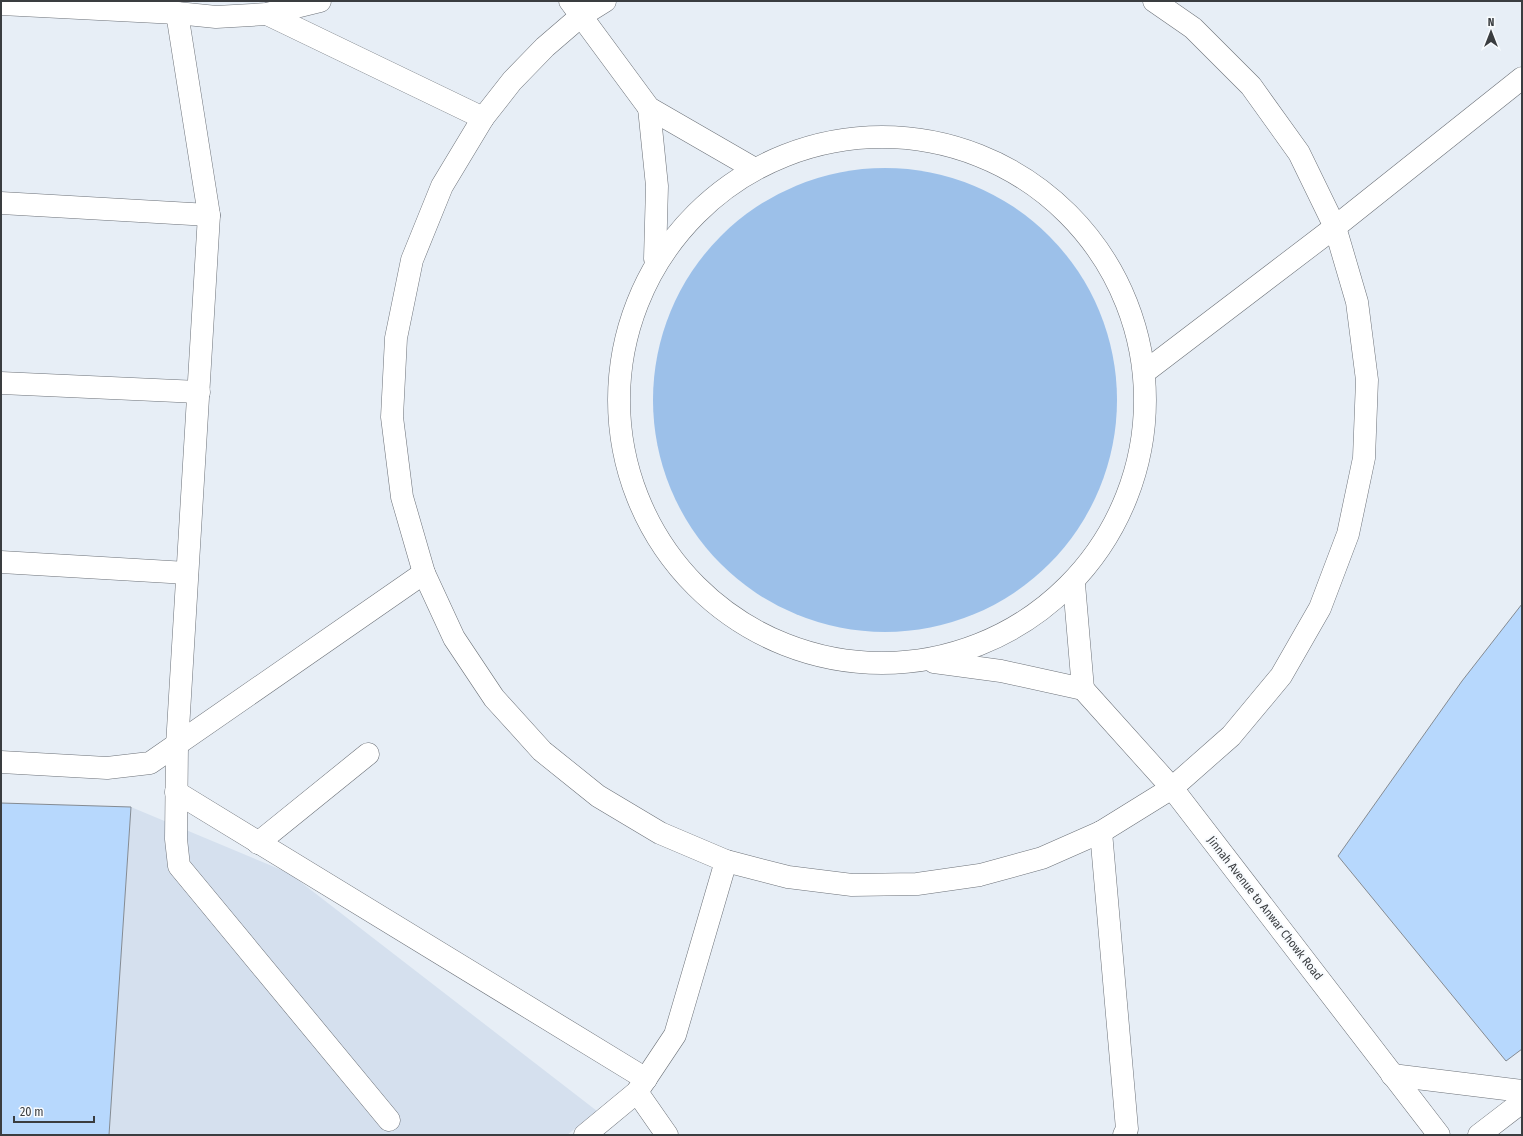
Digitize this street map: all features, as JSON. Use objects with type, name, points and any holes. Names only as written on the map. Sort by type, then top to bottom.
[{"type":"street","points":[[13,3],[111,5],[216,16],[267,14],[320,1]]},
{"type":"street","points":[[605,1],[576,9],[545,47],[512,81],[482,118],[442,186],[412,260],[396,338],[392,417],[402,496],[424,573],[454,638],[494,698],[542,751],[598,796],[660,833],[726,861],[788,877],[852,885],[916,884],[987,873],[1042,858],[1101,832],[1172,788],[1231,736],[1281,676],[1320,608],[1348,534],[1364,458],[1367,380],[1357,302],[1335,226],[1299,153],[1251,86],[1193,28],[1154,1]]},
{"type":"street","points":[[576,9],[649,108],[753,168]]},
{"type":"street","points":[[177,12],[209,215],[177,746],[176,839],[179,866],[389,1120]]},
{"type":"street","points":[[267,14],[482,118]]},
{"type":"street","points":[[1146,371],[1335,226],[1522,78]]},
{"type":"street","points":[[649,108],[657,186],[655,259]]},
{"type":"street","points":[[931,661],[1008,634],[1074,584],[1118,521],[1143,448],[1146,371],[1122,288],[1073,217],[1004,165],[921,138],[834,139],[753,168],[698,208],[655,259],[618,355],[620,456],[661,550],[734,622],[828,661],[931,661],[1001,671],[1083,689],[1074,584]]},
{"type":"street","points":[[1,203],[209,215]]},
{"type":"street","points":[[1,383],[199,392]]},
{"type":"street","points":[[1,562],[188,573]]},
{"type":"street","points":[[1,762],[107,768],[150,763],[177,746],[424,573]]},
{"type":"street","name":"Jinnah Avenue to Anwar Chowk Road","points":[[1083,689],[1172,788],[1438,1135]]},
{"type":"street","points":[[258,843],[368,754]]},
{"type":"street","points":[[176,792],[641,1086],[667,1135]]},
{"type":"street","points":[[1101,832],[1124,1086],[1127,1129],[1124,1135]]},
{"type":"street","points":[[585,1135],[641,1086],[675,1035],[726,861]]},
{"type":"street","points":[[1392,1075],[1522,1091]]},
{"type":"street","points":[[1479,1135],[1522,1102]]},
{"type":"shaded area","points":[[885,168],[930,172],[974,186],[994,195],[1014,207],[1049,236],[1078,271],[1090,291],[1099,311],[1113,355],[1117,400],[1113,445],[1099,489],[1090,509],[1078,529],[1049,564],[1014,593],[994,605],[974,614],[930,628],[885,632],[840,628],[796,614],[776,605],[756,593],[721,564],[692,529],[680,509],[671,489],[657,445],[653,400],[657,355],[671,311],[680,291],[692,271],[721,236],[756,207],[776,195],[796,186],[840,172]]},
{"type":"shaded area","points":[[131,807],[289,873],[597,1111],[567,1135],[109,1135]]},
{"type":"building","points":[[1522,604],[1522,1049],[1506,1061],[1338,856],[1462,681]]},
{"type":"building","points":[[1,803],[131,807],[109,1135],[1,1135]]}]
